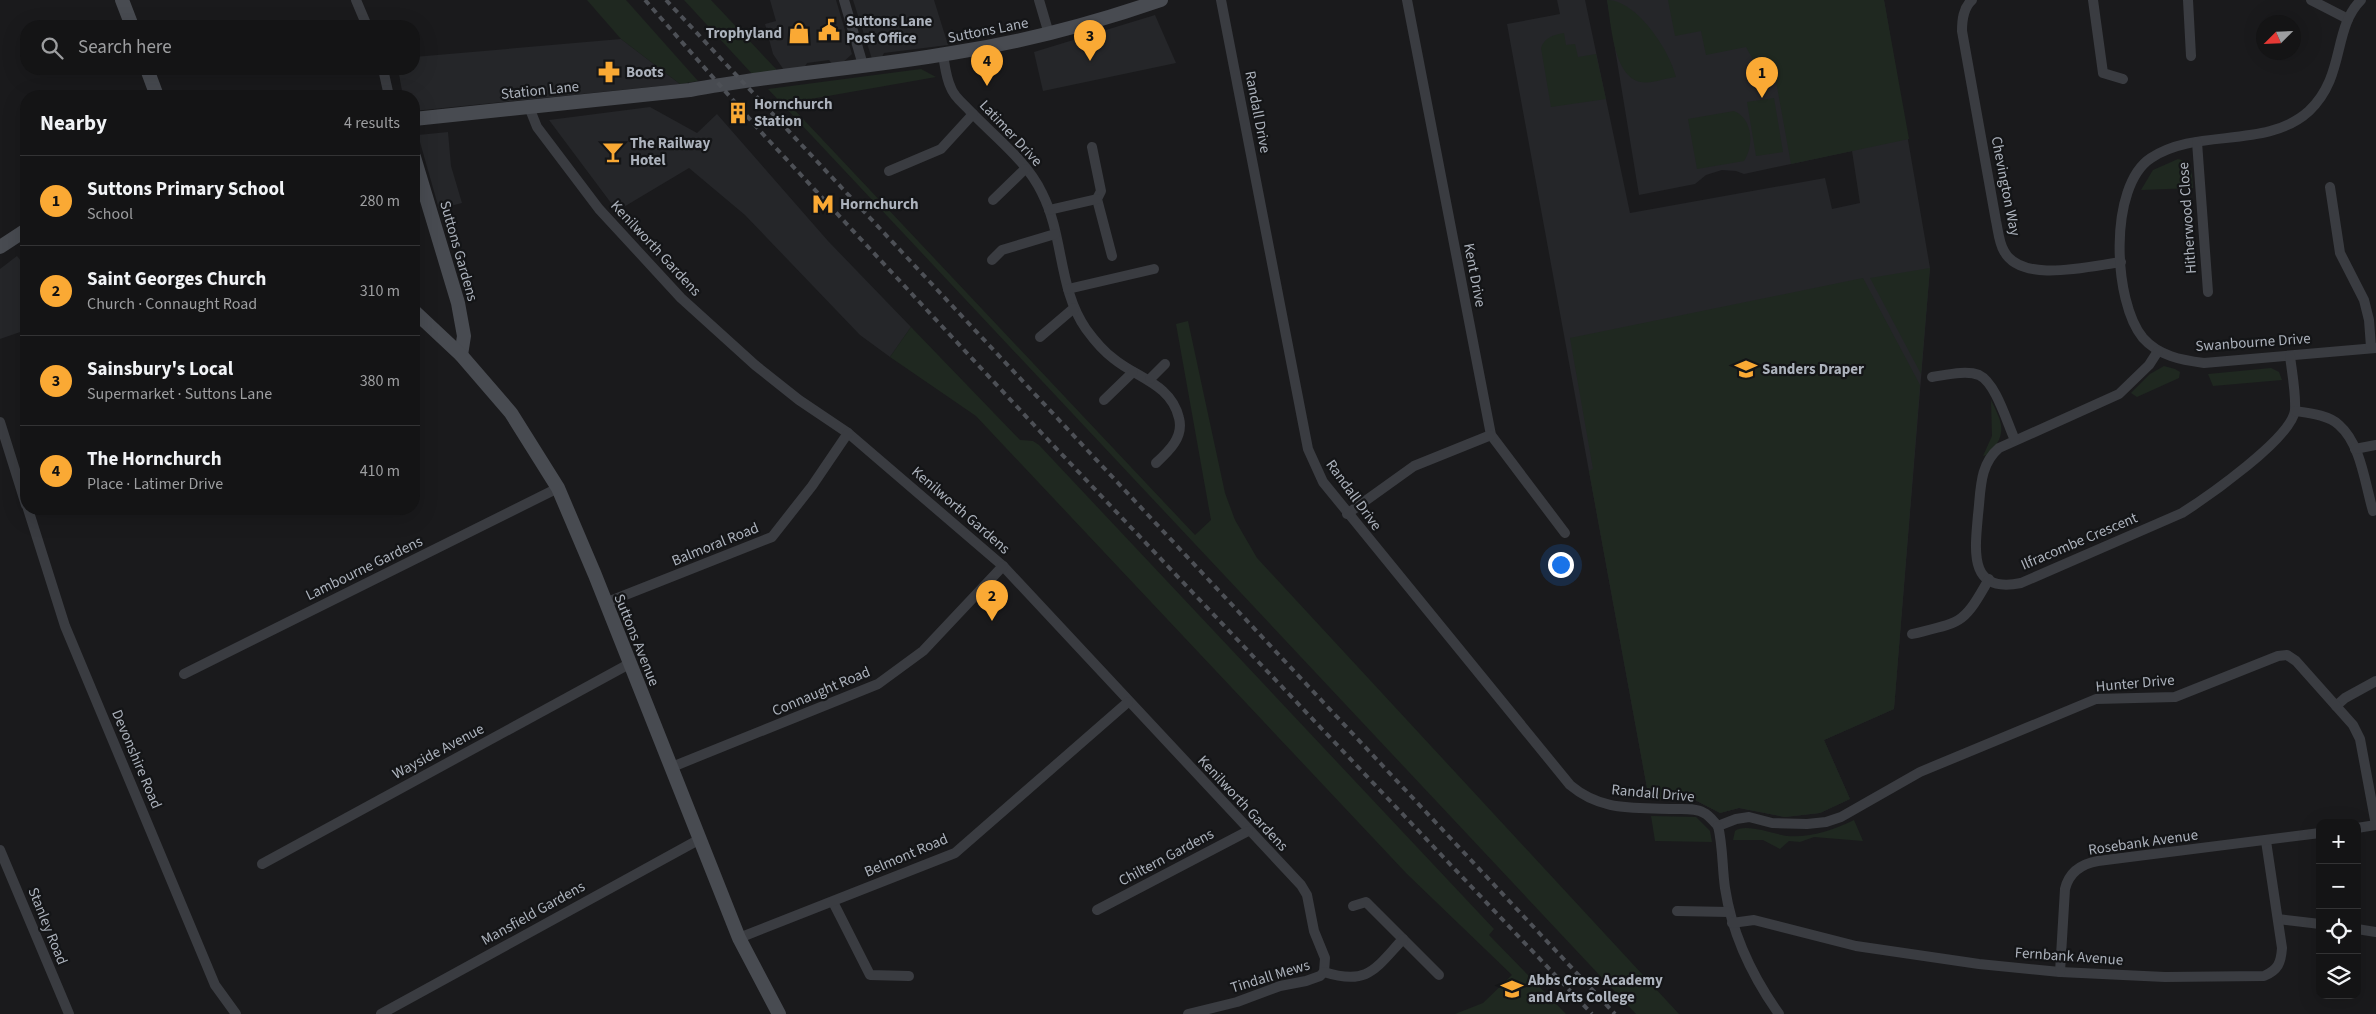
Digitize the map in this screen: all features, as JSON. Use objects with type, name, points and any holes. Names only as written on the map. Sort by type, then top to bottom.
[{"type":"street","points":[[122,0],[130,20]]},
{"type":"street","points":[[356,0],[364,20]]},
{"type":"street","points":[[844,0],[863,64]]},
{"type":"street","points":[[1039,0],[1049,34]]},
{"type":"street","name":"Suttons Lane","points":[[788,77],[863,64],[943,55],[1049,34],[1112,17],[1161,0]]},
{"type":"street","name":"Randall Drive","points":[[1222,0],[1308,449],[1322,482],[1570,785],[1584,796],[1599,803],[1620,807],[1690,809],[1705,813],[1718,826]]},
{"type":"street","name":"Kent Drive","points":[[1407,0],[1491,435],[1565,533]]},
{"type":"street","points":[[2093,0],[2104,72],[2122,79]]},
{"type":"street","points":[[2188,0],[2191,56]]},
{"type":"street","points":[[2311,0],[2348,19]]},
{"type":"street","name":"Swanbourne Drive","points":[[2361,0],[2348,19],[2330,82],[2316,104],[2304,114],[2290,122],[2263,132],[2197,142],[2156,155],[2142,166],[2134,176],[2122,216],[2121,262],[2124,290],[2133,322],[2144,338],[2158,352],[2180,360],[2204,363],[2373,347]]},
{"type":"street","name":"Chevington Way","points":[[1967,1],[1962,19],[1962,31],[2003,251],[2012,261],[2034,271],[2121,262]]},
{"type":"street","name":"Latimer Drive","points":[[943,55],[951,90],[1026,169],[1042,192],[1049,210],[1074,308],[1097,343],[1113,359],[1133,372],[1150,379],[1171,402],[1179,418],[1180,430],[1175,443],[1156,463]]},
{"type":"street","points":[[149,75],[155,90]]},
{"type":"street","points":[[384,75],[388,90]]},
{"type":"street","name":"Station Lane","points":[[420,118],[690,90],[735,82],[788,77]]},
{"type":"street","name":"Kenilworth Gardens","points":[[529,107],[537,127],[599,209],[681,298],[710,326],[780,385],[848,433],[1003,566],[1248,831],[1301,885],[1307,895],[1316,939],[1326,962],[1324,972]]},
{"type":"street","points":[[889,171],[941,149],[974,114]]},
{"type":"street","name":"Hitherwood Close","points":[[2197,142],[2208,292]]},
{"type":"street","points":[[1092,147],[1101,191],[1097,199],[1112,256]]},
{"type":"street","points":[[993,200],[1026,169]]},
{"type":"street","name":"Suttons Gardens","points":[[420,177],[458,304],[464,336],[461,355]]},
{"type":"street","points":[[2330,188],[2340,253],[2364,300],[2373,347]]},
{"type":"street","points":[[1049,210],[1097,199]]},
{"type":"street","points":[[0,247],[20,234]]},
{"type":"street","points":[[992,260],[1002,250],[1055,234]]},
{"type":"street","points":[[1068,289],[1154,269]]},
{"type":"street","points":[[1040,337],[1074,308]]},
{"type":"street","name":"Suttons Avenue","points":[[420,321],[461,355],[511,414],[558,488],[595,575],[740,938],[779,1014]]},
{"type":"street","points":[[1912,634],[1950,625],[1961,620],[1970,611],[1988,579],[1978,566],[1975,552],[1982,476],[1988,461],[1995,451],[2015,440],[2119,394],[2149,365],[2158,352]]},
{"type":"street","points":[[2290,356],[2295,411],[2327,418],[2338,423],[2351,439],[2372,511]]},
{"type":"street","points":[[1150,379],[1165,364]]},
{"type":"street","points":[[1104,400],[1133,372]]},
{"type":"street","points":[[1932,377],[1966,373],[1978,375],[1989,382],[2015,440]]},
{"type":"street","name":"Ilfracombe Crescent","points":[[1988,579],[2005,585],[2021,583],[2182,514],[2278,439],[2290,425],[2295,411]]},
{"type":"street","points":[[0,422],[20,486]]},
{"type":"street","name":"Balmoral Road","points":[[605,603],[772,537],[812,486],[848,433]]},
{"type":"street","points":[[1347,514],[1414,466],[1491,435]]},
{"type":"street","points":[[2355,448],[2376,445]]},
{"type":"street","name":"Lambourne Gardens","points":[[184,674],[558,488]]},
{"type":"street","name":"Devonshire Road","points":[[30,515],[65,626],[215,985],[236,1014]]},
{"type":"street","name":"Connaught Road","points":[[672,767],[878,684],[923,651],[1003,566]]},
{"type":"street","name":"Hunter Drive","points":[[1718,826],[1736,819],[1749,817],[1772,823],[1807,824],[1826,822],[1841,817],[1920,772],[2096,699],[2176,697],[2278,656],[2287,655],[2296,661],[2353,725],[2360,739],[2376,825]]},
{"type":"street","name":"Wayside Avenue","points":[[262,864],[629,664]]},
{"type":"street","points":[[2336,706],[2345,698],[2376,681]]},
{"type":"street","name":"Belmont Road","points":[[740,938],[955,853],[1128,702]]},
{"type":"street","points":[[2361,827],[2376,825]]},
{"type":"street","points":[[1718,826],[1732,923],[1748,963],[1779,1014]]},
{"type":"street","name":"Chiltern Gardens","points":[[1097,910],[1248,831]]},
{"type":"street","name":"Rosebank Avenue","points":[[2060,972],[2065,889],[2067,882],[2080,867],[2098,861],[2316,834]]},
{"type":"street","name":"Mansfield Gardens","points":[[381,1014],[700,839]]},
{"type":"street","name":"Fernbank Avenue","points":[[1732,923],[1754,920],[1856,946],[1979,964],[2060,972],[2165,977],[2264,976],[2274,972],[2281,963],[2282,948],[2266,840]]},
{"type":"street","name":"Stanley Road","points":[[0,850],[68,1014]]},
{"type":"street","points":[[833,902],[870,975],[909,976]]},
{"type":"street","points":[[1353,906],[1366,902],[1439,975]]},
{"type":"street","points":[[1677,911],[1729,912]]},
{"type":"street","points":[[2278,919],[2316,924]]},
{"type":"street","points":[[2361,930],[2376,932]]},
{"type":"street","name":"Tindall Mews","points":[[1188,1014],[1237,1002],[1280,986],[1306,981],[1320,976],[1324,972],[1346,978],[1364,975],[1379,965],[1403,939]]},
{"type":"shaded area","points":[[587,0],[626,0],[698,81],[680,84],[621,39]]},
{"type":"shaded area","points":[[684,0],[711,0],[776,69],[776,74],[754,76]]},
{"type":"shaded area","points":[[770,0],[836,0],[852,54],[841,64],[833,65],[829,60],[807,63],[803,70],[786,73],[773,54],[765,24],[776,21]]},
{"type":"shaded area","points":[[853,0],[934,0],[948,45],[884,53],[882,57],[872,59]]},
{"type":"shaded area","name":"Sanders Draper","points":[[1557,0],[1585,0],[1630,213],[1825,178],[1832,209],[1860,203],[1852,151],[1744,174],[1736,171],[1722,170],[1706,175],[1695,184],[1639,195],[1607,0],[1884,0],[1930,268],[1894,709],[1824,740],[1850,799],[1820,813],[1785,817],[1739,808],[1720,813],[1695,800],[1649,799],[1507,24],[1560,14]]},
{"type":"shaded area","points":[[1607,0],[1618,2],[1630,8],[1650,29],[1667,54],[1676,77],[1654,82],[1641,82],[1632,78],[1624,70],[1615,47]]},
{"type":"shaded area","points":[[1668,0],[1884,0],[1909,139],[1791,164],[1774,70],[1760,72],[1746,47],[1706,55],[1701,31],[1675,36]]},
{"type":"shaded area","points":[[1155,15],[1176,63],[1043,91],[1034,52]]},
{"type":"shaded area","points":[[1564,33],[1566,45],[1575,44],[1578,57],[1596,54],[1606,99],[1551,107],[1541,48],[1550,37]]},
{"type":"shaded area","points":[[621,39],[680,84],[420,110],[420,90],[402,90],[399,75],[420,75],[420,56]]},
{"type":"shaded area","points":[[921,69],[936,77],[788,103],[1195,535],[1211,520],[1176,324],[1188,321],[1225,493],[1235,520],[1257,558],[1679,1014],[1636,1014],[768,89]]},
{"type":"shaded area","points":[[1774,98],[1783,152],[1756,156],[1747,102]]},
{"type":"shaded area","points":[[650,107],[697,133],[717,114],[828,241],[911,327],[890,357],[860,335],[745,215],[689,168],[617,211],[549,120]]},
{"type":"shaded area","points":[[1734,111],[1745,120],[1750,133],[1749,148],[1744,161],[1697,169],[1688,119]]},
{"type":"shaded area","points":[[448,132],[451,166],[462,203],[439,209],[420,142],[420,135]]},
{"type":"shaded area","points":[[2178,159],[2189,166],[2192,174],[2193,188],[2141,190],[2153,170]]},
{"type":"shaded area","points":[[17,256],[20,260],[20,332],[0,339],[0,269]]},
{"type":"shaded area","points":[[1930,268],[1921,374],[1870,278]]},
{"type":"shaded area","name":"Sanders Draper","points":[[1863,278],[1920,385],[1894,709],[1824,740],[1850,799],[1820,813],[1785,817],[1739,808],[1720,813],[1695,800],[1649,799],[1589,471],[1593,469],[1570,338]]},
{"type":"shaded area","points":[[911,327],[1020,440],[1033,441],[1039,445],[1494,929],[1489,935],[1566,1014],[1455,1014],[1483,1003],[1512,975],[1407,874],[976,416],[890,357]]},
{"type":"shaded area","points":[[2164,366],[2180,372],[2179,378],[2137,397],[2131,393],[2150,374]]},
{"type":"shaded area","points":[[2271,368],[2279,372],[2282,380],[2213,386],[2208,374]]},
{"type":"shaded area","points":[[1991,400],[2000,419],[2001,431],[1998,443],[1988,454],[1983,456],[1992,436]]},
{"type":"shaded area","points":[[1651,816],[1696,817],[1710,831],[1712,842],[1655,841]]},
{"type":"shaded area","points":[[1854,820],[1863,841],[1814,837],[1800,842],[1789,841],[1780,849],[1763,840],[1733,840],[1735,831],[1745,828],[1787,836],[1804,836],[1830,830]]},
{"type":"railway","points":[[645,0],[761,132],[1034,425],[1592,1014]]},
{"type":"railway","points":[[666,0],[1615,1014]]},
{"type":"place","name":"Suttons Lane Post Office","points":[[829,30]]},
{"type":"place","name":"Trophyland","points":[[799,33]]},
{"type":"place","name":"Sainsbury's Local","points":[[1090,61]]},
{"type":"place","name":"Boots","points":[[609,72]]},
{"type":"place","name":"The Hornchurch","points":[[987,86]]},
{"type":"place","name":"Suttons Primary School","points":[[1762,98]]},
{"type":"place","name":"Hornchurch Station","points":[[738,113]]},
{"type":"place","name":"The Railway Hotel","points":[[613,152]]},
{"type":"place","name":"Hornchurch","points":[[823,204]]},
{"type":"place","name":"Sanders Draper","points":[[1746,369]]},
{"type":"place","name":"Saint Georges Church","points":[[992,621]]},
{"type":"place","name":"Abbs Cross Academy and Arts College","points":[[1512,989]]}]
